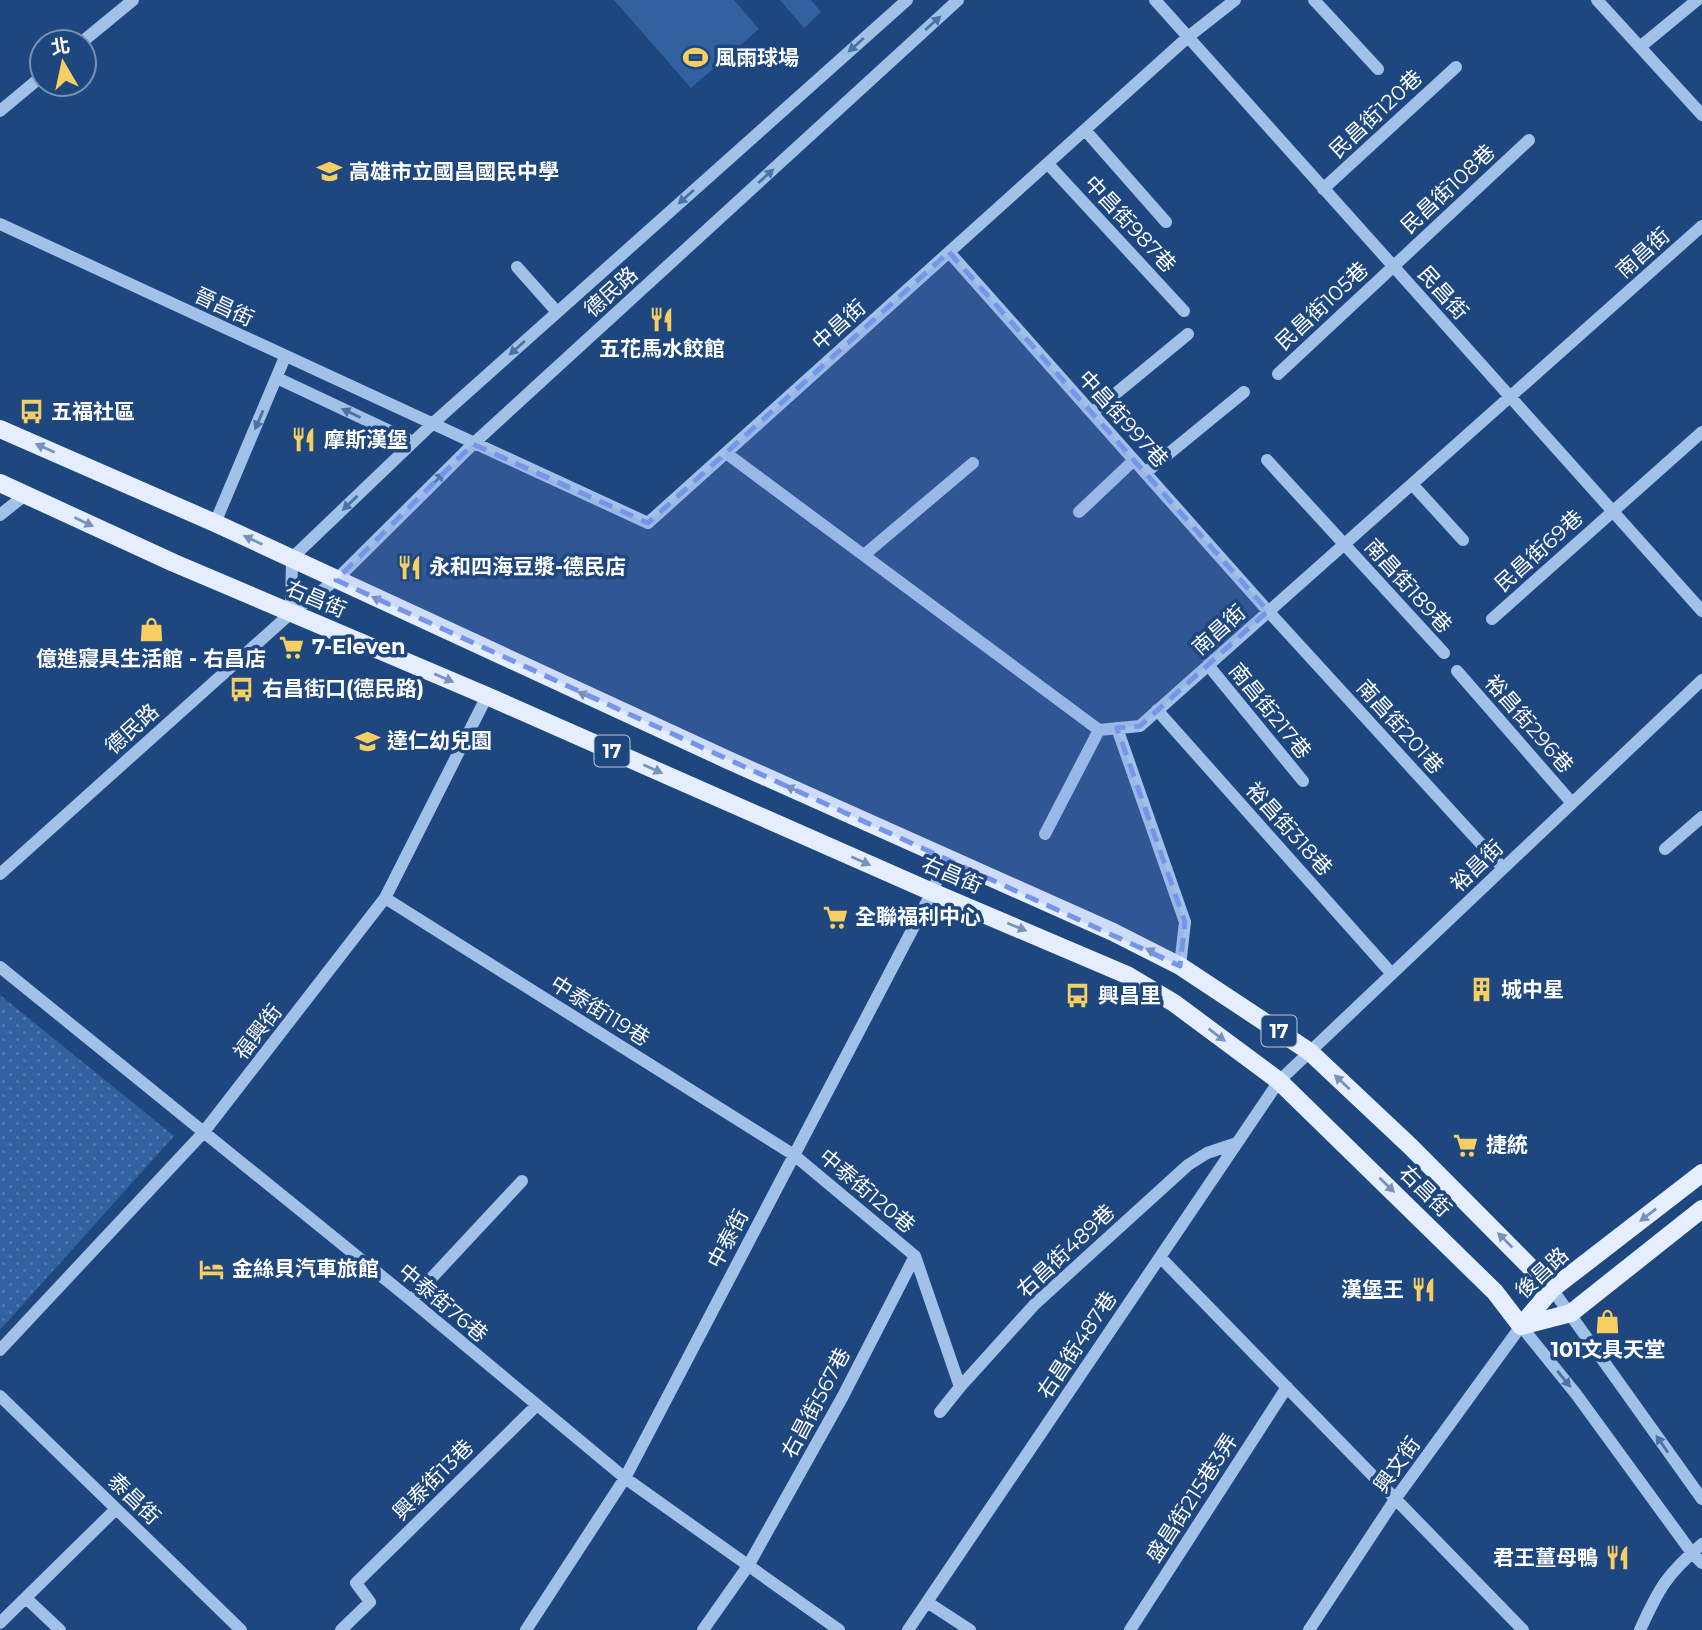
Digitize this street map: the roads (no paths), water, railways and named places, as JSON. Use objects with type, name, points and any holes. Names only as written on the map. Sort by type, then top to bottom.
[{"type":"main road","name":"右昌街","points":[[0,429],[292,558],[728,760],[1113,932],[1180,966],[1310,1052],[1411,1147],[1552,1289]]},
{"type":"main road","name":"右昌街","points":[[0,483],[174,563],[487,696],[1127,975],[1174,1003],[1279,1081],[1495,1292],[1521,1325]]},
{"type":"main road","name":"後昌路","points":[[1521,1325],[1552,1289],[1702,1173]]},
{"type":"main road","name":"後昌路","points":[[1521,1325],[1571,1313],[1702,1209]]},
{"type":"street","points":[[98,29],[133,0]]},
{"type":"street","name":"德民路","points":[[292,558],[431,425],[907,0]]},
{"type":"street","name":"德民路","points":[[0,874],[291,613],[337,580],[473,444],[958,0]]},
{"type":"street","name":"民昌街","points":[[1155,0],[1702,611]]},
{"type":"street","name":"中昌街","points":[[431,425],[648,523],[1188,37],[1235,0]]},
{"type":"street","points":[[1314,0],[1378,69]]},
{"type":"street","points":[[1597,0],[1702,115]]},
{"type":"street","points":[[1640,47],[1697,0]]},
{"type":"street","name":"民昌街120巷","points":[[1323,189],[1455,67]]},
{"type":"street","points":[[0,111],[28,88]]},
{"type":"street","points":[[1085,130],[1166,222]]},
{"type":"street","name":"民昌街108巷","points":[[1393,266],[1529,140]]},
{"type":"street","name":"中昌街987巷","points":[[1048,164],[1184,311]]},
{"type":"street","name":"晉昌街","points":[[0,224],[431,425]]},
{"type":"street","name":"南昌街","points":[[1099,730],[1140,726],[1702,226]]},
{"type":"street","name":"中昌街997巷","points":[[949,252],[1268,611]]},
{"type":"street","name":"民昌街105巷","points":[[1278,374],[1393,266]]},
{"type":"street","points":[[517,267],[557,312]]},
{"type":"street","points":[[1092,413],[1188,334]]},
{"type":"street","points":[[215,523],[285,357]]},
{"type":"street","points":[[276,378],[413,442]]},
{"type":"street","points":[[1145,473],[1244,393]]},
{"type":"street","name":"民昌街69巷","points":[[1492,619],[1702,432]]},
{"type":"street","points":[[726,453],[1099,730],[1045,834]]},
{"type":"street","points":[[1079,512],[1134,460]]},
{"type":"street","name":"南昌街189巷","points":[[1267,460],[1444,653]]},
{"type":"street","points":[[864,555],[973,463]]},
{"type":"street","points":[[1412,484],[1463,540]]},
{"type":"street","points":[[0,515],[25,495]]},
{"type":"street","points":[[291,613],[292,558]]},
{"type":"street","name":"南昌街201巷","points":[[1268,611],[1503,868]]},
{"type":"street","name":"南昌街217巷","points":[[1208,665],[1303,781]]},
{"type":"street","name":"裕昌街296巷","points":[[1457,671],[1572,803]]},
{"type":"street","name":"裕昌街","points":[[1279,1081],[1702,680]]},
{"type":"street","name":"福興街","points":[[0,1350],[203,1133],[385,898],[487,696]]},
{"type":"street","name":"裕昌街318巷","points":[[1157,710],[1392,974]]},
{"type":"street","points":[[1117,728],[1185,922],[1180,966]]},
{"type":"street","points":[[1665,849],[1702,817]]},
{"type":"street","name":"中泰街","points":[[526,1630],[625,1478],[932,892],[947,857]]},
{"type":"street","name":"中泰街119巷","points":[[385,898],[794,1155]]},
{"type":"street","name":"中泰街76巷","points":[[0,967],[411,1300],[625,1478],[839,1630]]},
{"type":"street","name":"右昌街487巷","points":[[908,1630],[1279,1081]]},
{"type":"street","name":"右昌街489巷","points":[[940,1412],[1035,1304],[1188,1165],[1208,1153],[1237,1143]]},
{"type":"street","name":"中泰街120巷","points":[[794,1155],[915,1256]]},
{"type":"street","points":[[411,1300],[522,1181]]},
{"type":"street","points":[[915,1256],[960,1387]]},
{"type":"street","name":"右昌街567巷","points":[[703,1630],[748,1566],[843,1396],[915,1256]]},
{"type":"street","points":[[1160,1257],[1523,1630]]},
{"type":"street","name":"右昌街","points":[[1552,1289],[1702,1499]]},
{"type":"street","name":"右昌街","points":[[1521,1325],[1697,1548],[1702,1563]]},
{"type":"street","name":"興文街","points":[[1310,1630],[1396,1498],[1521,1325]]},
{"type":"street","name":"盛昌街215巷3弄","points":[[1130,1630],[1287,1387]]},
{"type":"street","name":"泰昌街","points":[[0,1396],[241,1630]]},
{"type":"street","name":"興泰街13巷","points":[[341,1630],[370,1602],[356,1583],[536,1406]]},
{"type":"street","points":[[0,1623],[116,1509]]},
{"type":"street","points":[[1640,1630],[1659,1588],[1674,1569],[1697,1548]]},
{"type":"street","points":[[27,1599],[60,1630]]},
{"type":"street","points":[[927,1601],[970,1630]]},
{"type":"place","name":"風雨球場","points":[[695,58]]},
{"type":"place","name":"高雄市立國昌國民中學","points":[[329,172]]},
{"type":"place","name":"五花馬水餃館","points":[[662,320]]},
{"type":"place","name":"五福社區","points":[[31,412]]},
{"type":"place","name":"摩斯漢堡","points":[[304,440]]},
{"type":"place","name":"永和四海豆漿-德民店","points":[[409,567]]},
{"type":"place","name":"億進寢具生活館 - 右昌店","points":[[151,630]]},
{"type":"place","name":"7-Eleven","points":[[292,647]]},
{"type":"place","name":"右昌街口(德民路)","points":[[242,689]]},
{"type":"place","name":"達仁幼兒園","points":[[367,741]]},
{"type":"place","name":"全聯福利中心","points":[[835,917]]},
{"type":"place","name":"城中星","points":[[1481,990]]},
{"type":"place","name":"興昌里","points":[[1078,996]]},
{"type":"place","name":"捷統","points":[[1466,1145]]},
{"type":"place","name":"金絲貝汽車旅館","points":[[212,1269]]},
{"type":"place","name":"漢堡王","points":[[1424,1290]]},
{"type":"place","name":"101文具天堂","points":[[1608,1321]]},
{"type":"place","name":"君王薑母鴨","points":[[1618,1558]]}]
